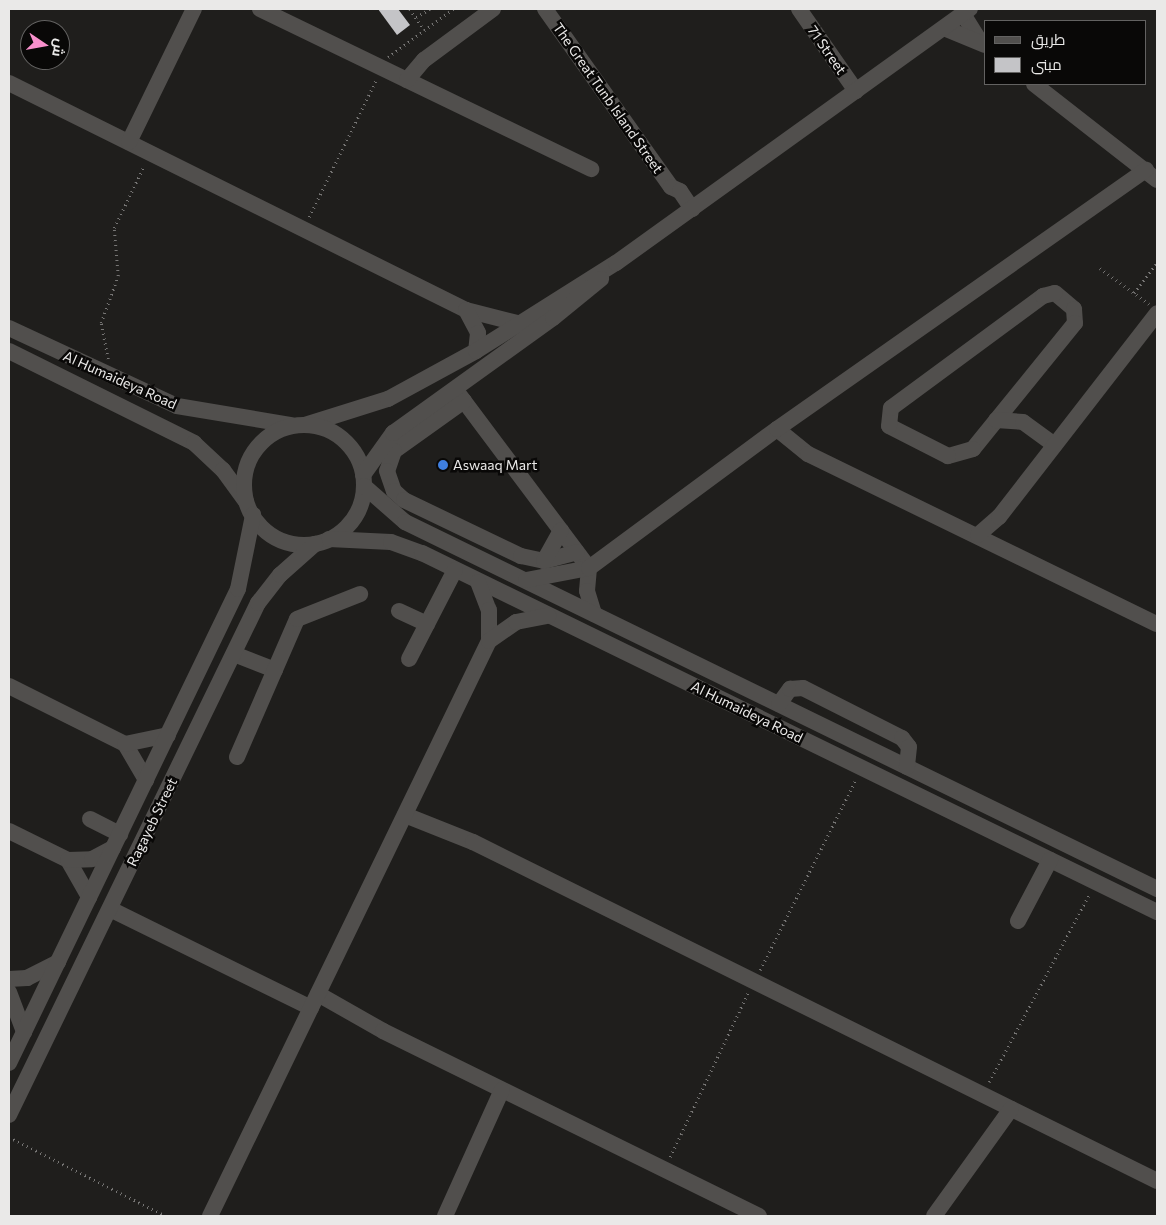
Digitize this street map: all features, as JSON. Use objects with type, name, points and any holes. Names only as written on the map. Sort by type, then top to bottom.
[{"type":"street","points":[[129,142],[194,9]]},
{"type":"street","points":[[260,9],[283,14],[379,66],[591,169]]},
{"type":"street","points":[[407,80],[424,60],[493,9]]},
{"type":"street","name":"The Great Tunb Island Street","points":[[545,9],[671,187],[670,195],[687,212]]},
{"type":"street","name":"71 Street","points":[[799,9],[856,91]]},
{"type":"street","points":[[460,395],[393,434],[363,480],[352,521],[322,542],[280,539],[250,510],[245,479],[253,454],[267,438],[388,399],[476,351],[517,323],[616,263],[967,12],[982,43]]},
{"type":"street","points":[[944,28],[982,43]]},
{"type":"street","points":[[9,83],[466,310],[517,323]]},
{"type":"street","points":[[526,580],[589,568],[777,430],[1119,185],[1146,171],[1035,85]]},
{"type":"street","points":[[577,552],[544,561],[521,556],[404,500],[388,478],[388,464],[399,446],[570,306],[616,263]]},
{"type":"street","points":[[1059,295],[1074,309],[1074,323],[1014,397],[973,449],[954,457],[892,429],[886,417],[891,408],[1043,296],[1059,295]]},
{"type":"street","points":[[466,310],[478,333],[476,351]]},
{"type":"street","points":[[983,538],[1157,312]]},
{"type":"street","name":"Al Humaideya Road","points":[[9,328],[103,374],[192,410],[300,426]]},
{"type":"street","name":"Al Humaideya Road","points":[[9,351],[194,443],[223,470],[250,510]]},
{"type":"street","points":[[460,395],[589,568],[588,591],[594,614]]},
{"type":"street","points":[[1014,397],[1024,422],[1055,445]]},
{"type":"street","points":[[996,420],[1024,422]]},
{"type":"street","points":[[300,426],[326,429],[343,440],[356,456],[363,480]]},
{"type":"street","points":[[777,430],[808,454],[1157,624]]},
{"type":"street","name":"Al Humaideya Road","points":[[363,480],[396,518],[1157,889]]},
{"type":"street","name":"Ragayeb Street","points":[[9,1063],[238,589],[250,510]]},
{"type":"street","points":[[544,561],[561,530]]},
{"type":"street","points":[[450,544],[480,536]]},
{"type":"street","name":"Al Humaideya Road","points":[[322,542],[391,542],[455,570],[1157,912]]},
{"type":"street","name":"Ragayeb Street","points":[[9,1115],[264,594],[322,542]]},
{"type":"street","points":[[409,659],[455,570]]},
{"type":"street","points":[[210,1216],[489,641],[489,610],[478,582]]},
{"type":"street","points":[[237,756],[274,670],[302,614],[360,594]]},
{"type":"street","points":[[400,611],[427,624]]},
{"type":"street","points":[[489,641],[516,622],[549,616]]},
{"type":"street","points":[[234,654],[274,670]]},
{"type":"street","points":[[9,686],[124,744],[146,780]]},
{"type":"street","points":[[779,704],[790,689],[803,688],[902,738],[909,747],[907,767]]},
{"type":"street","points":[[124,744],[168,735]]},
{"type":"street","points":[[407,810],[1157,1181]]},
{"type":"street","points":[[9,831],[68,860],[92,859],[117,841],[90,819]]},
{"type":"street","points":[[68,860],[89,897]]},
{"type":"street","points":[[1018,921],[1050,860]]},
{"type":"street","points":[[110,909],[314,1002],[383,1031],[759,1216]]},
{"type":"street","points":[[9,979],[27,978],[58,962]]},
{"type":"street","points":[[9,992],[24,1032]]},
{"type":"street","points":[[445,1216],[506,1092]]},
{"type":"street","points":[[934,1216],[1007,1106]]},
{"type":"path","points":[[410,9],[424,30]]},
{"type":"path","points":[[416,18],[430,9]]},
{"type":"path","points":[[304,229],[379,66],[453,9]]},
{"type":"path","points":[[103,374],[108,359],[101,323],[118,268],[114,228],[150,153]]},
{"type":"path","points":[[1134,293],[1157,263]]},
{"type":"path","points":[[1100,268],[1157,312]]},
{"type":"path","points":[[982,1094],[1096,882]]},
{"type":"path","points":[[9,1137],[166,1216]]},
{"type":"building","points":[[378,9],[398,9],[410,25],[397,35]]},
{"type":"place","name":"Aswaaq Mart","points":[[443,465]]}]
